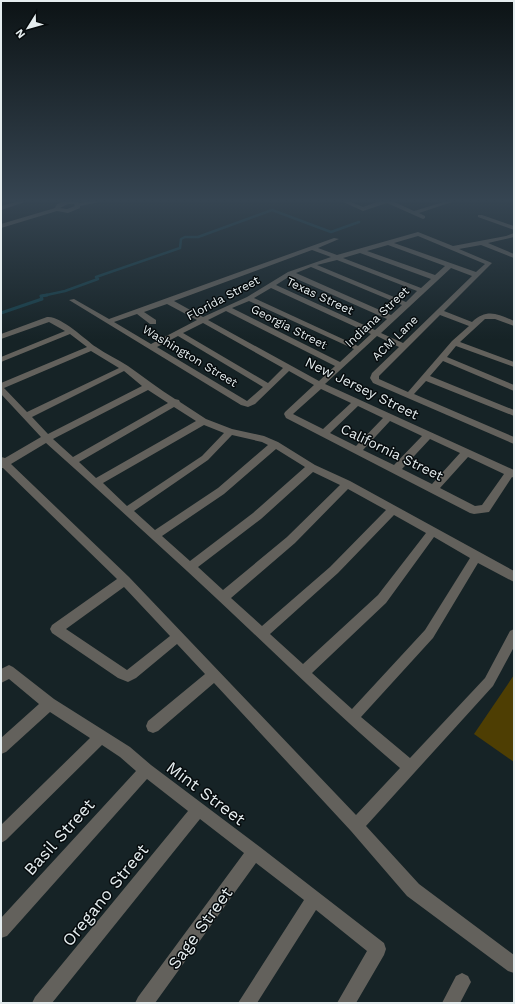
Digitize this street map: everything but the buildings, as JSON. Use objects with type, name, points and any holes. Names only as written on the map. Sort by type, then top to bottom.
[{"type":"street","points":[[109,321],[315,247]]},
{"type":"street","name":"Florida Street","points":[[152,347],[226,308],[249,298],[290,273],[311,265],[376,247]]},
{"type":"street","points":[[400,247],[476,275]]},
{"type":"street","name":"ACM Lane","points":[[449,247],[489,263],[438,312],[375,375],[374,378],[376,381],[410,394],[514,441]]},
{"type":"street","points":[[452,248],[459,247]]},
{"type":"street","points":[[491,247],[514,256]]},
{"type":"street","points":[[312,248],[422,291]]},
{"type":"street","points":[[361,251],[436,278]]},
{"type":"street","points":[[311,265],[408,305]]},
{"type":"street","name":"Indiana Street","points":[[320,385],[450,265]]},
{"type":"street","points":[[290,273],[393,319]]},
{"type":"street","name":"Texas Street","points":[[271,285],[404,346]]},
{"type":"street","points":[[249,298],[359,349]]},
{"type":"street","name":"Washington Street","points":[[72,300],[244,403],[252,402],[289,367]]},
{"type":"street","name":"New Jersey Street","points":[[168,301],[320,385],[429,434],[512,474]]},
{"type":"street","name":"Georgia Street","points":[[226,308],[341,366]]},
{"type":"street","points":[[138,311],[153,322]]},
{"type":"street","points":[[438,312],[473,325]]},
{"type":"street","points":[[410,394],[455,343],[482,317],[490,316],[514,324]]},
{"type":"street","points":[[1,337],[48,319],[71,331],[92,348],[125,368],[148,386],[176,402],[202,421],[230,432],[264,439],[275,444],[312,467],[347,484],[514,577]]},
{"type":"street","points":[[1,360],[71,331]]},
{"type":"street","points":[[179,334],[269,387]]},
{"type":"street","points":[[455,343],[514,366]]},
{"type":"street","points":[[92,348],[1,388],[47,438],[72,462],[190,567],[352,718],[410,767]]},
{"type":"street","points":[[442,358],[514,388]]},
{"type":"street","points":[[26,416],[125,368]]},
{"type":"street","points":[[425,377],[514,413]]},
{"type":"street","name":"California Street","points":[[320,385],[288,414],[323,434],[434,488],[474,510],[485,509],[512,474]]},
{"type":"street","points":[[148,386],[2,463],[125,580],[213,676],[356,826],[413,890],[514,966]]},
{"type":"street","points":[[72,462],[176,402]]},
{"type":"street","points":[[323,434],[357,402]]},
{"type":"street","points":[[357,450],[389,417]]},
{"type":"street","points":[[95,483],[202,421]]},
{"type":"street","points":[[127,511],[205,458],[230,432]]},
{"type":"street","points":[[396,469],[429,434]]},
{"type":"street","points":[[154,536],[222,491],[275,444]]},
{"type":"street","points":[[434,488],[467,452]]},
{"type":"street","points":[[190,567],[257,516],[312,467]]},
{"type":"street","points":[[222,598],[292,540],[347,484]]},
{"type":"street","points":[[262,634],[334,570],[392,510]]},
{"type":"street","points":[[303,673],[382,599],[432,532]]},
{"type":"street","points":[[352,718],[429,634],[476,557]]},
{"type":"street","points":[[125,580],[56,629],[122,674],[128,676],[177,637]]},
{"type":"street","points":[[356,826],[489,682],[514,635]]},
{"type":"street","name":"Mint Street","points":[[5,674],[100,738],[125,752],[146,770],[255,852],[378,950],[346,1003]]},
{"type":"street","points":[[153,726],[213,676]]},
{"type":"street","points":[[1,747],[49,704]]},
{"type":"street","points":[[1,835],[100,738]]},
{"type":"street","name":"Basil Street","points":[[1,930],[146,770]]},
{"type":"street","name":"Oregano Street","points":[[41,1003],[198,810]]},
{"type":"street","name":"Sage Street","points":[[144,1003],[255,852]]},
{"type":"street","points":[[247,1003],[314,899]]},
{"type":"street","points":[[451,1003],[462,982]]},
{"type":"shaded area","points":[[514,675],[514,762],[474,734]]},
{"type":"waterway","points":[[45,295],[65,291],[98,279],[96,277],[180,247]]},
{"type":"waterway","points":[[1,313],[42,299],[41,296],[45,295]]}]
